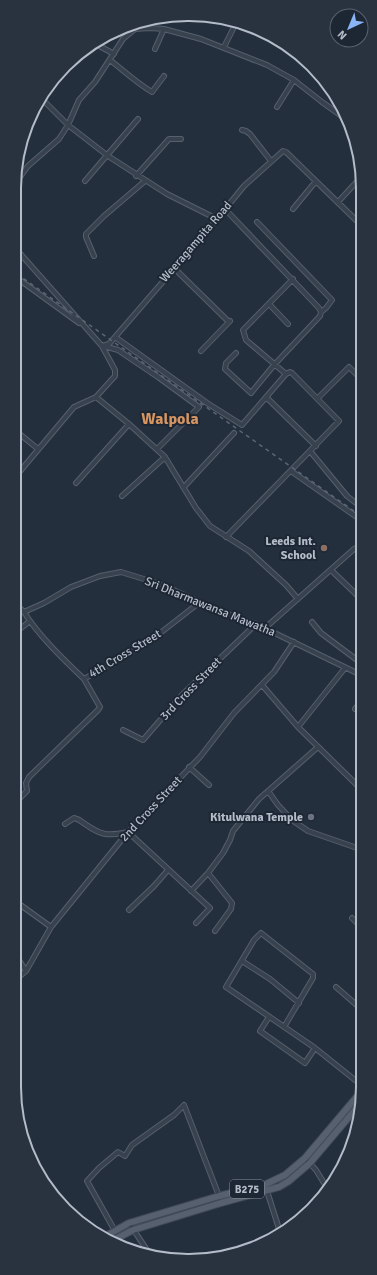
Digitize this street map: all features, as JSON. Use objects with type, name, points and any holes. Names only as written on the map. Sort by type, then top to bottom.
[{"type":"main road","name":"B275","points":[[109,1234],[129,1223],[218,1196],[264,1185],[276,1180],[305,1158],[356,1098]]},
{"type":"main road","name":"B275","points":[[117,1238],[133,1230],[220,1203],[267,1191],[289,1182],[310,1163],[355,1110]]},
{"type":"street","points":[[143,28],[164,29],[202,39],[267,65],[294,80],[339,114]]},
{"type":"street","points":[[224,47],[234,28]]},
{"type":"street","points":[[155,48],[164,29]]},
{"type":"street","points":[[21,175],[28,166],[59,139],[68,125],[79,100],[95,82],[123,39],[129,32]]},
{"type":"street","points":[[100,46],[114,54]]},
{"type":"street","points":[[110,60],[134,78],[138,83],[152,92],[164,76]]},
{"type":"street","points":[[277,106],[294,80]]},
{"type":"street","points":[[45,102],[68,125],[136,176],[167,194],[217,218]]},
{"type":"street","points":[[85,181],[138,120]]},
{"type":"street","points":[[242,130],[250,134],[271,161]]},
{"type":"street","points":[[136,176],[169,139],[181,139]]},
{"type":"street","name":"Weeragampita Road","points":[[102,346],[109,344],[244,186],[283,151],[286,152],[316,181]]},
{"type":"street","points":[[94,256],[86,234],[104,216],[145,181]]},
{"type":"street","points":[[293,208],[316,181],[356,220]]},
{"type":"street","points":[[338,202],[356,182]]},
{"type":"street","points":[[225,209],[293,279],[321,312]]},
{"type":"street","points":[[236,353],[226,363],[225,369],[251,393],[274,365],[320,316],[321,312],[332,300],[257,222]]},
{"type":"street","points":[[21,255],[102,346],[115,370],[115,376],[96,397],[74,407],[21,470]]},
{"type":"street","points":[[174,268],[230,321],[202,351]]},
{"type":"street","points":[[286,374],[246,340],[243,330],[293,279]]},
{"type":"street","points":[[21,281],[83,326],[102,346],[118,350],[199,407],[157,449]]},
{"type":"street","points":[[269,304],[288,324]]},
{"type":"street","points":[[115,337],[207,403],[242,425],[286,374],[290,372],[340,421],[226,537]]},
{"type":"street","points":[[318,398],[349,367],[356,374]]},
{"type":"street","points":[[96,397],[129,424],[165,457],[204,520],[210,526],[249,551],[286,585],[298,599]]},
{"type":"street","points":[[266,397],[316,446]]},
{"type":"street","points":[[76,483],[129,424]]},
{"type":"street","points":[[184,487],[234,433]]},
{"type":"street","points":[[21,435],[38,450]]},
{"type":"street","points":[[310,451],[347,496],[356,502]]},
{"type":"street","points":[[122,496],[165,457]]},
{"type":"street","points":[[291,471],[356,516]]},
{"type":"street","points":[[265,628],[356,548]]},
{"type":"street","points":[[331,570],[356,595]]},
{"type":"street","name":"Sri Dharmawansa Mawatha","points":[[24,612],[44,603],[71,586],[100,576],[122,572],[160,584],[222,612],[256,624],[356,672]]},
{"type":"street","name":"4th Cross Street","points":[[21,797],[27,791],[26,783],[29,777],[100,707],[84,679],[150,641],[200,602]]},
{"type":"street","points":[[21,609],[66,662],[84,679]]},
{"type":"street","points":[[21,628],[30,621]]},
{"type":"street","points":[[312,622],[321,634],[356,658]]},
{"type":"street","name":"3rd Cross Street","points":[[123,730],[143,740],[182,695],[256,624]]},
{"type":"street","name":"2nd Cross Street","points":[[21,975],[26,971],[51,926],[128,832],[200,757],[234,713],[274,672],[294,642]]},
{"type":"street","points":[[298,728],[345,668]]},
{"type":"street","points":[[262,685],[298,728],[356,784]]},
{"type":"street","points":[[191,891],[208,873],[222,853],[230,840],[233,831],[268,791],[318,747]]},
{"type":"street","points":[[190,767],[209,785]]},
{"type":"street","points":[[268,791],[292,820],[308,831],[356,848]]},
{"type":"street","points":[[65,824],[74,818],[79,819],[85,824],[110,836],[128,832],[210,908],[196,923]]},
{"type":"street","points":[[129,910],[168,870]]},
{"type":"street","points":[[208,873],[232,903],[227,916],[215,931]]},
{"type":"street","points":[[21,905],[51,926]]},
{"type":"street","points":[[352,918],[356,922]]},
{"type":"street","points":[[284,1027],[313,978],[313,974],[261,933],[254,940],[226,987],[269,1016],[284,1027],[315,1048],[356,1081]]},
{"type":"street","points":[[242,961],[270,979],[299,1003]]},
{"type":"street","points":[[21,963],[26,971]]},
{"type":"street","points":[[336,987],[356,1004]]},
{"type":"street","points":[[269,1016],[260,1031],[305,1063],[315,1048]]},
{"type":"street","points":[[115,1230],[88,1181],[99,1168],[118,1152],[125,1156],[132,1145],[174,1116],[184,1105],[218,1196]]},
{"type":"street","points":[[305,1158],[324,1184]]},
{"type":"street","points":[[267,1191],[279,1228]]},
{"type":"street","points":[[129,1223],[146,1248]]},
{"type":"railway","points":[[21,277],[356,512]]},
{"type":"place","name":"Leeds Int. School","points":[[324,548]]},
{"type":"place","name":"Kitulwana Temple","points":[[311,817]]},
{"type":"district","name":"Walpola","points":[[170,419]]}]
